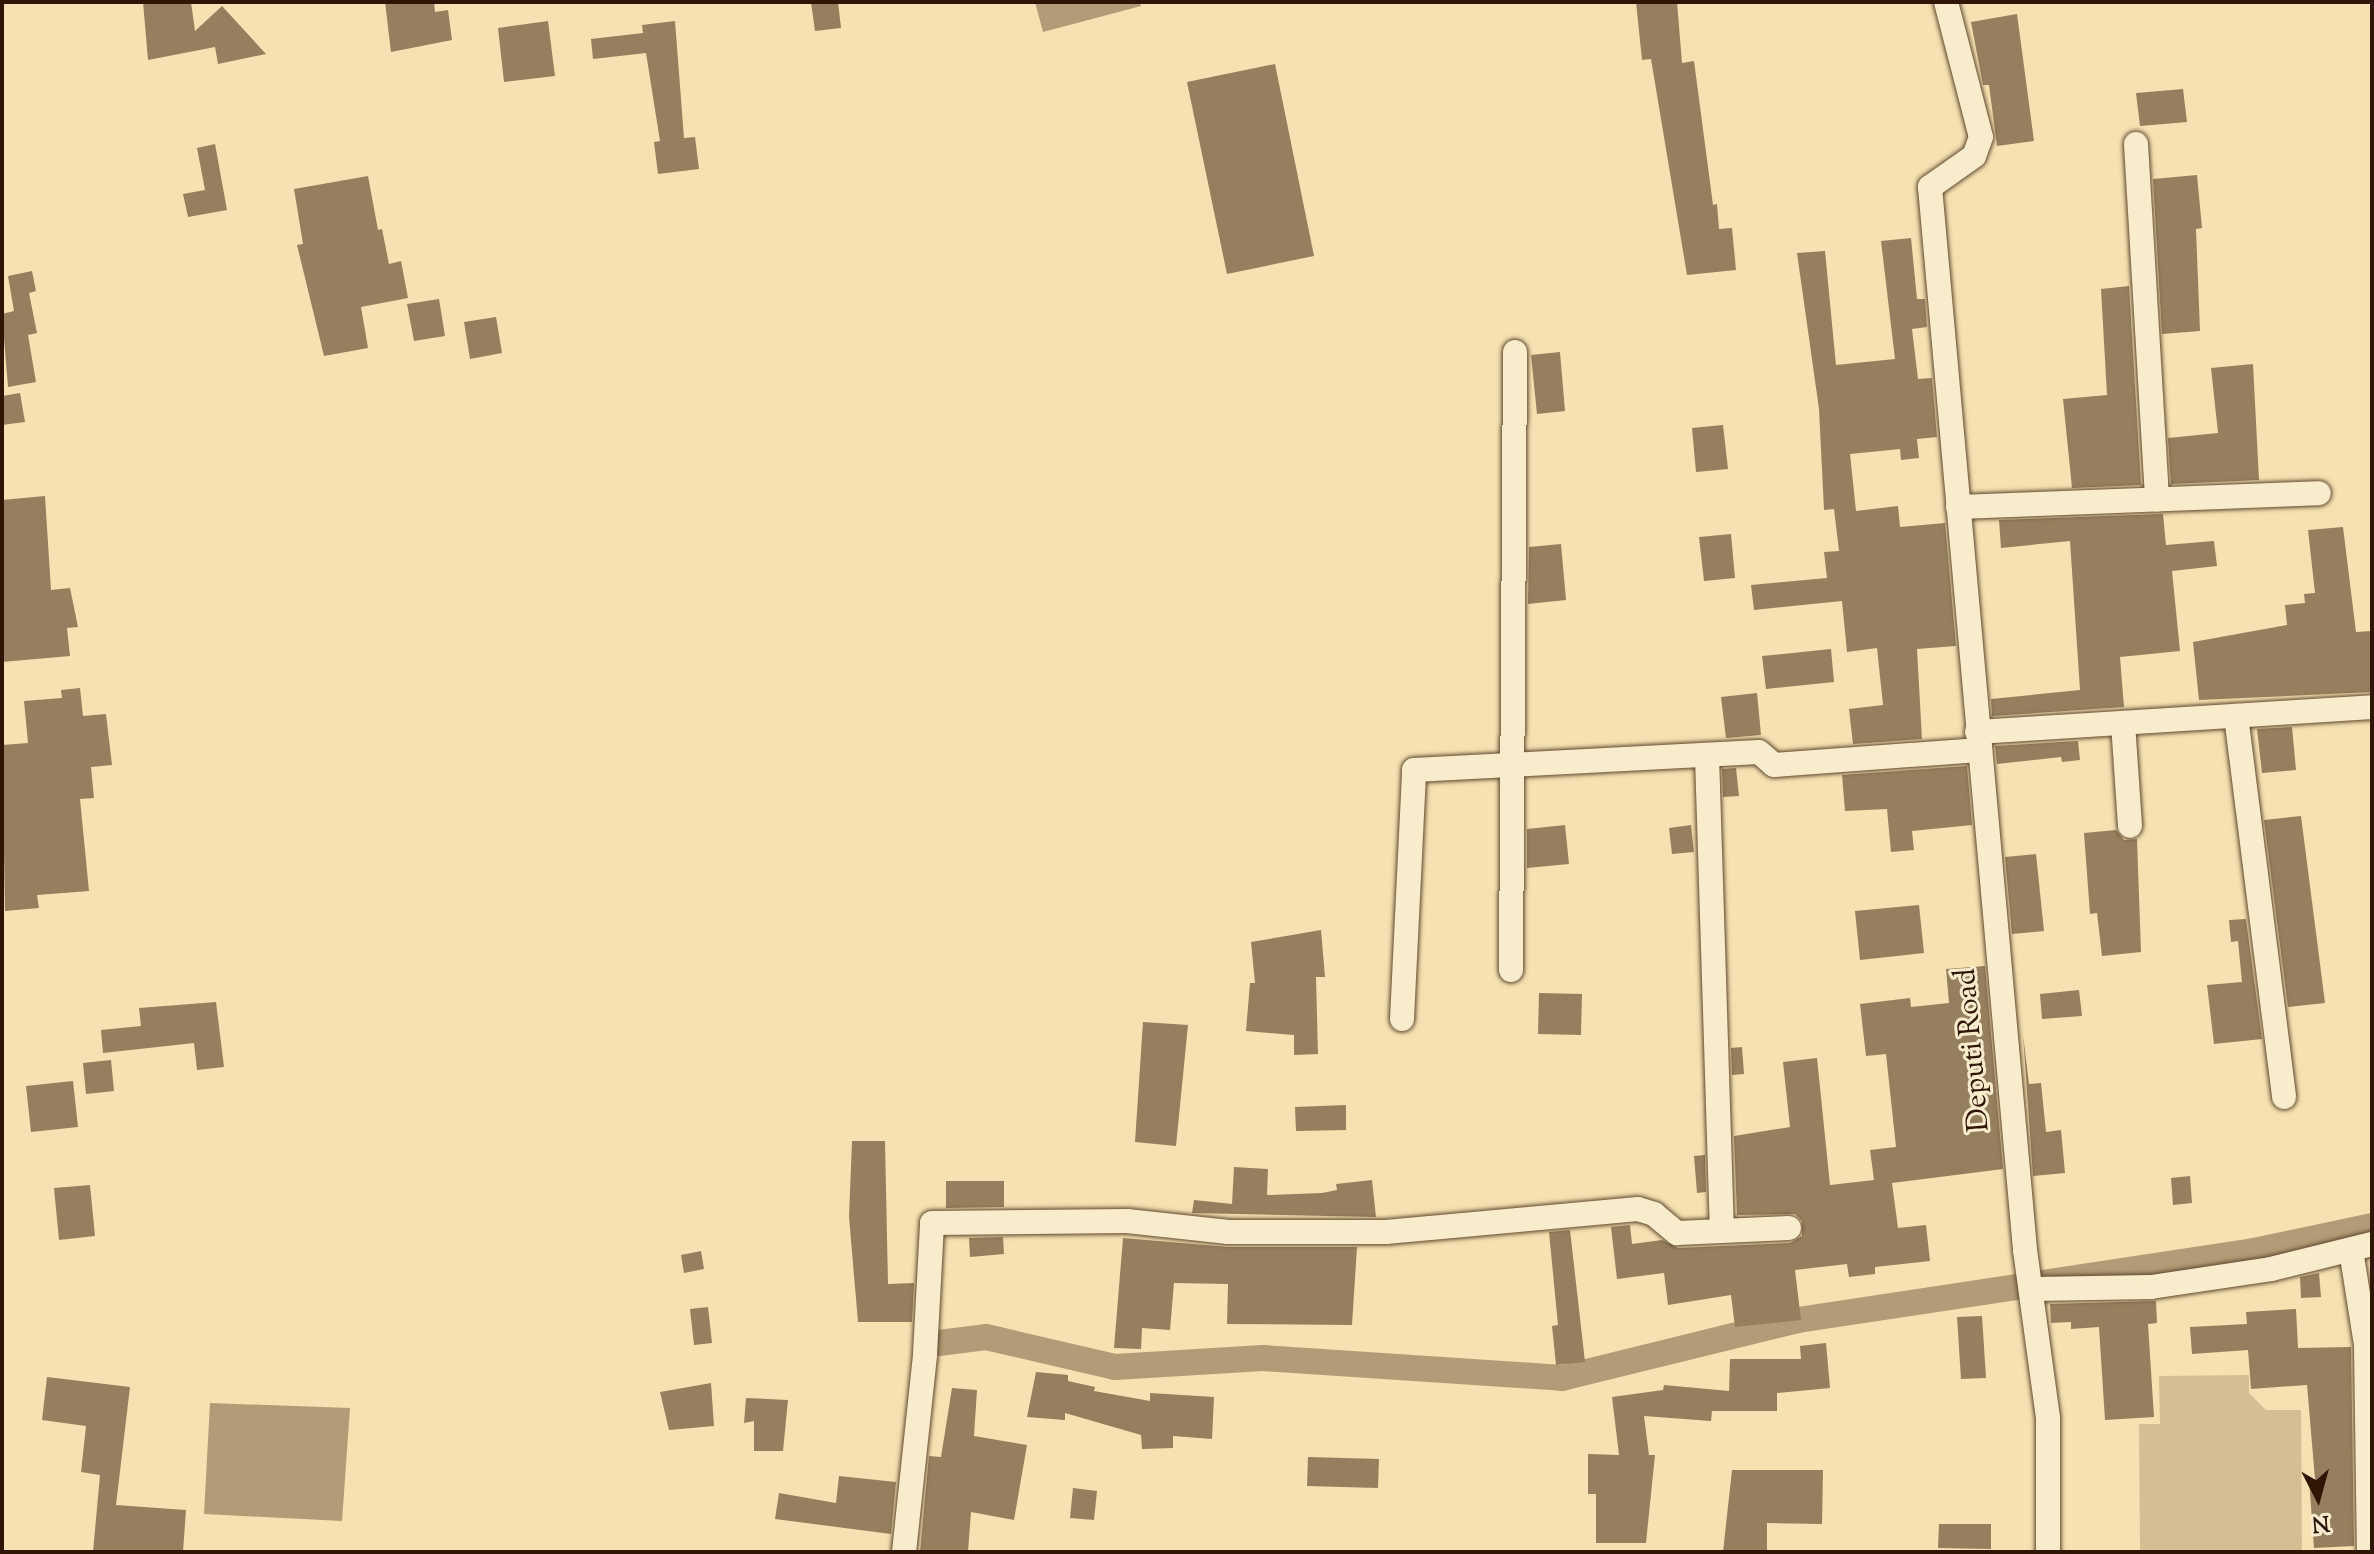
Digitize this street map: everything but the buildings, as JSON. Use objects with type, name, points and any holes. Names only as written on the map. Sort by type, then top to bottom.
[{"type":"street","name":"Deputi Road","points":[[1946,2],[1981,137],[1974,156],[1930,187],[1978,741],[2048,1418],[2048,1552]]},
{"type":"street","points":[[2136,144],[2157,499]]},
{"type":"street","points":[[1511,970],[1515,352]]},
{"type":"street","points":[[1958,507],[2319,493]]},
{"type":"street","points":[[1402,1019],[1414,770],[1759,752],[1774,765],[2123,723],[2372,707]]},
{"type":"street","points":[[2236,716],[2284,1097]]},
{"type":"street","points":[[2123,723],[2130,826]]},
{"type":"street","points":[[1707,756],[1722,1230]]},
{"type":"street","points":[[904,1552],[919,1427],[932,1223],[1127,1221],[1228,1232],[1386,1232],[1638,1209],[1654,1214],[1677,1233],[1789,1228]]},
{"type":"street","points":[[2033,1289],[2151,1287],[2271,1269],[2362,1247],[2369,1552]]},
{"type":"shaded area","points":[[1035,2],[1140,2],[1141,6],[1043,32]]},
{"type":"shaded area","points":[[2249,1375],[2249,1393],[2266,1410],[2301,1410],[2302,1552],[2140,1552],[2139,1424],[2160,1424],[2159,1376]]},
{"type":"shaded area","points":[[210,1403],[350,1408],[342,1521],[204,1514]]},
{"type":"waterway","points":[[939,1343],[986,1337],[1115,1367],[1263,1358],[1562,1378],[1798,1320],[2254,1251],[2372,1226]]}]
